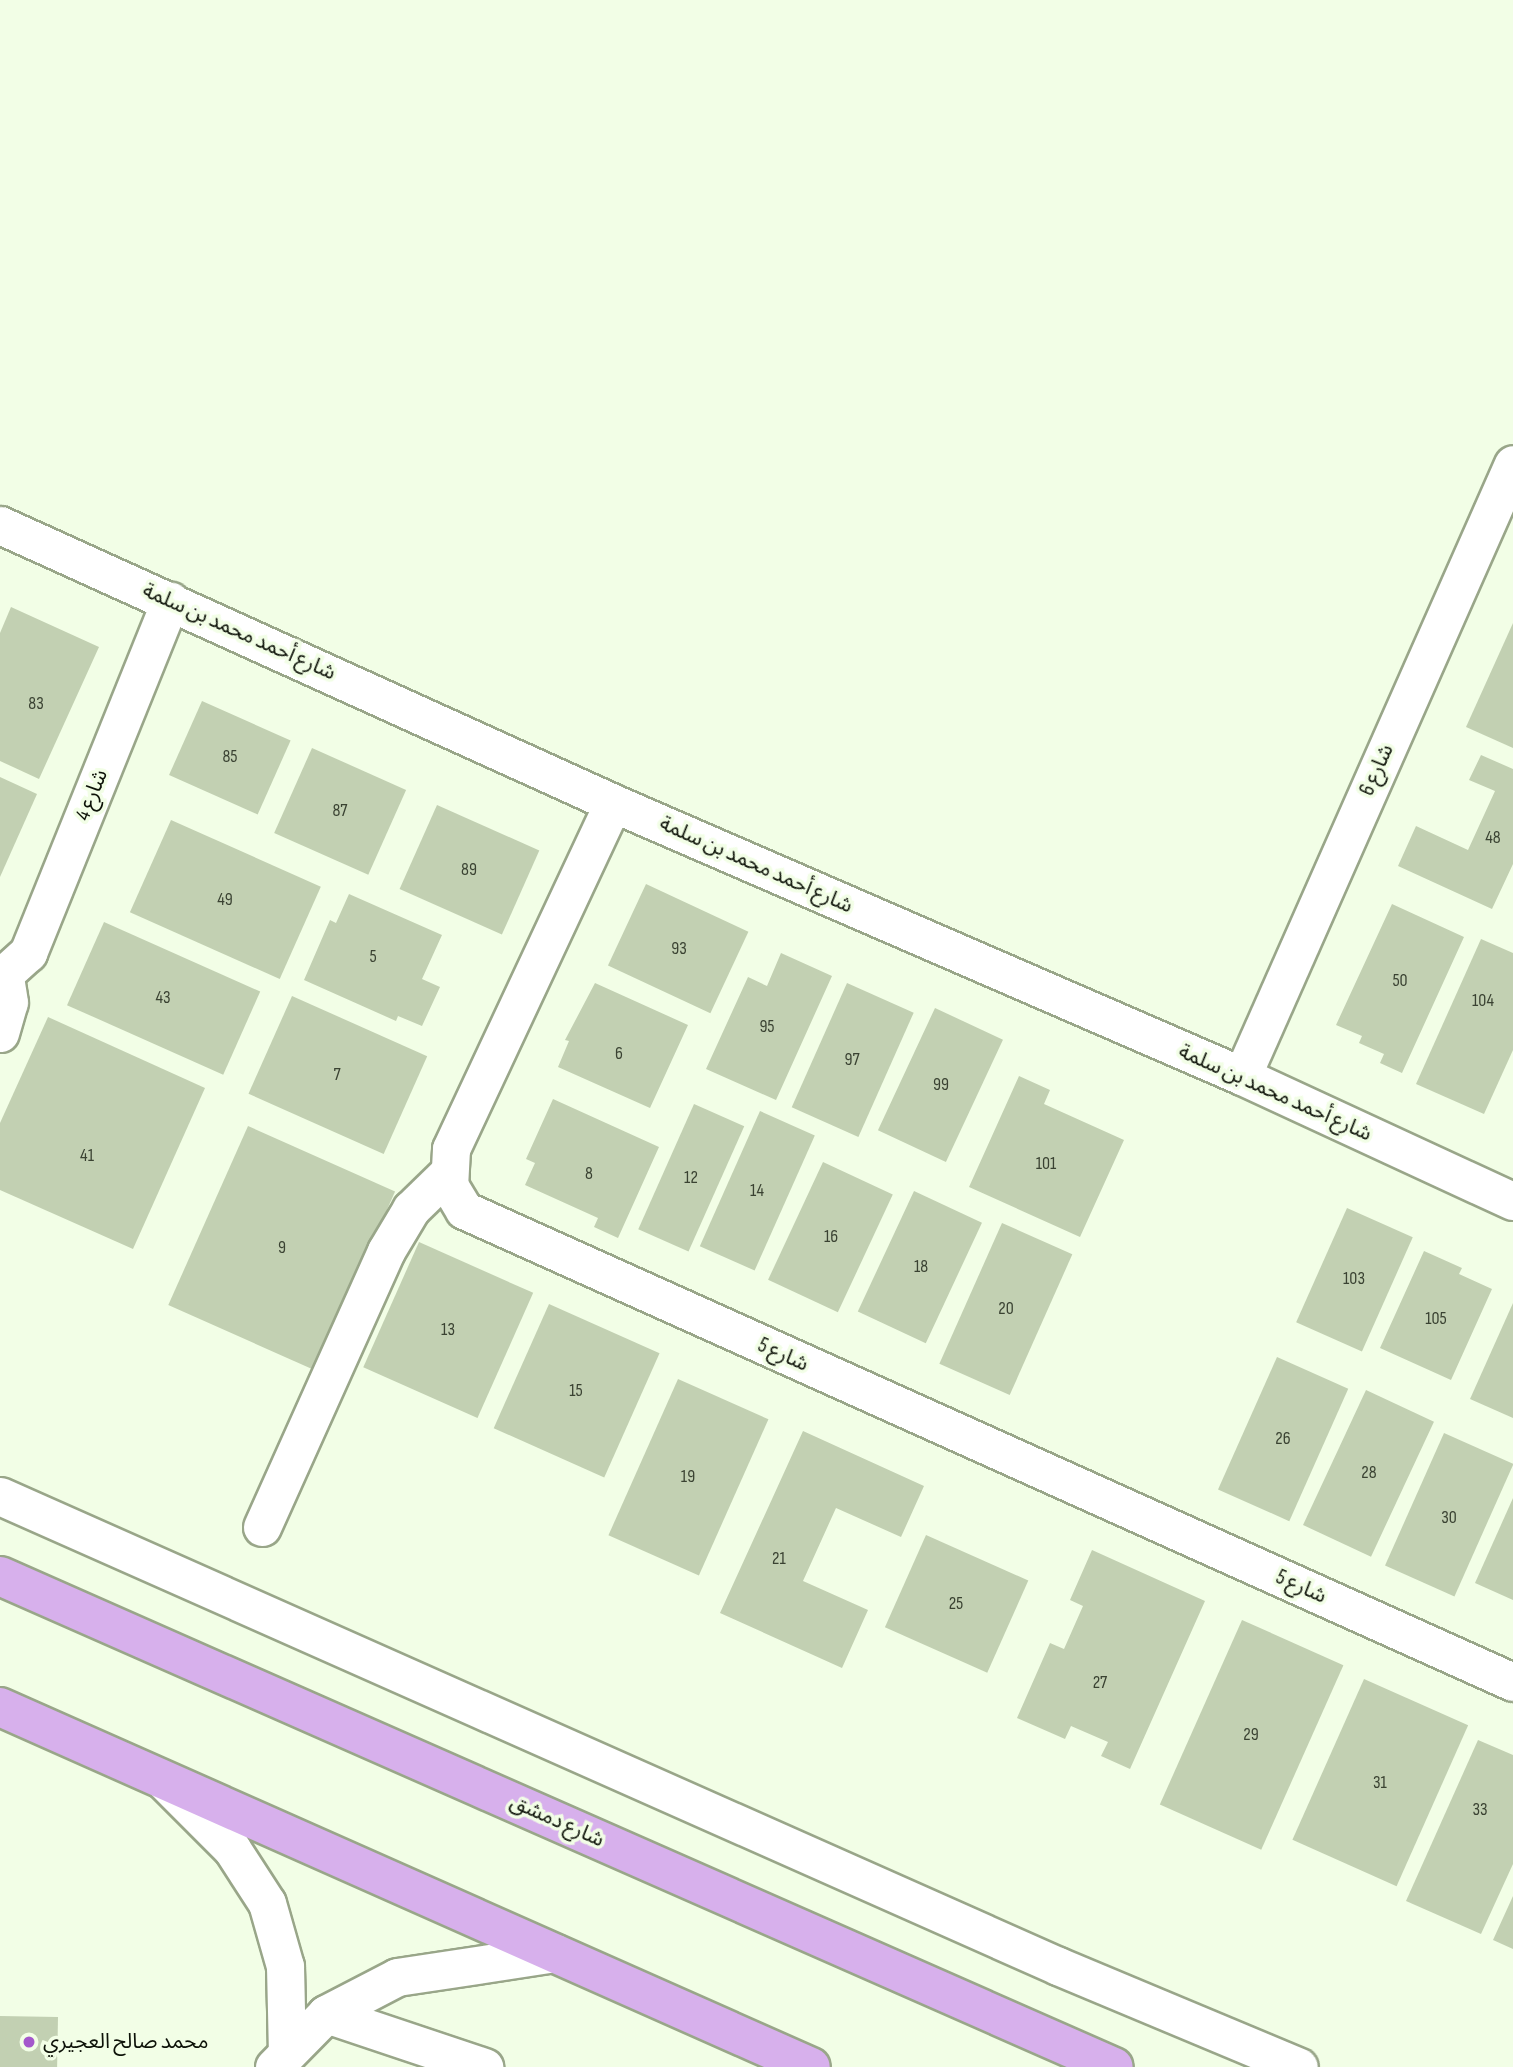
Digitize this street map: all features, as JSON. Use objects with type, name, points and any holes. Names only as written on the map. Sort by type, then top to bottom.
[{"type":"main road","name":"شارع دمشق","points":[[0,1576],[1114,2067]]},
{"type":"main road","points":[[0,1706],[811,2067]]},
{"type":"street","name":"شارع 6","points":[[1242,1076],[1513,464]]},
{"type":"street","name":"شارع أحمد محمد بن سلمة","points":[[0,525],[613,803],[1242,1076],[1513,1201]]},
{"type":"street","name":"شارع 4","points":[[2,977],[28,953],[170,601]]},
{"type":"street","points":[[262,1527],[391,1240],[411,1209],[446,1175],[451,1149],[613,803]]},
{"type":"street","points":[[0,1033],[9,1002],[2,977]]},
{"type":"street","name":"شارع 5","points":[[446,1175],[457,1202],[474,1217],[1513,1682]]},
{"type":"street","points":[[0,1496],[1058,1966],[1299,2067]]},
{"type":"street","points":[[164,1781],[232,1849],[267,1903],[285,1966],[280,2059]]},
{"type":"street","points":[[280,2059],[326,2014],[397,1976],[555,1953]]},
{"type":"street","points":[[326,2014],[484,2067]]},
{"type":"building","points":[[11,607],[99,647],[39,779],[0,761],[0,633]]},
{"type":"building","points":[[1513,623],[1513,748],[1466,727]]},
{"type":"building","points":[[202,701],[291,740],[258,814],[169,775]]},
{"type":"building","points":[[312,748],[406,790],[368,875],[274,833]]},
{"type":"building","points":[[1481,755],[1513,769],[1513,864],[1492,909],[1398,866],[1416,826],[1468,850],[1495,791],[1469,780]]},
{"type":"building","points":[[0,777],[37,794],[0,877]]},
{"type":"building","points":[[437,805],[539,851],[502,935],[400,889]]},
{"type":"building","points":[[171,820],[321,887],[280,979],[130,912]]},
{"type":"building","points":[[646,884],[748,932],[710,1013],[608,966]]},
{"type":"building","points":[[349,894],[442,935],[422,979],[440,987],[422,1026],[398,1016],[396,1021],[304,980],[330,920],[336,923]]},
{"type":"building","points":[[1392,904],[1464,937],[1402,1073],[1380,1063],[1384,1054],[1359,1043],[1362,1036],[1336,1025]]},
{"type":"building","points":[[104,922],[260,992],[223,1075],[67,1005]]},
{"type":"building","points":[[1481,939],[1513,953],[1513,1050],[1484,1114],[1416,1084]]},
{"type":"building","points":[[781,953],[832,976],[776,1100],[706,1069],[748,977],[767,986]]},
{"type":"building","points":[[595,983],[688,1025],[650,1108],[558,1067],[569,1041],[565,1040]]},
{"type":"building","points":[[847,983],[914,1013],[858,1137],[792,1107]]},
{"type":"building","points":[[292,996],[427,1056],[384,1154],[248,1094]]},
{"type":"building","points":[[935,1008],[1003,1040],[946,1162],[878,1130]]},
{"type":"building","points":[[48,1017],[205,1088],[133,1249],[0,1190],[0,1123]]},
{"type":"building","points":[[1019,1076],[1050,1090],[1044,1104],[1124,1140],[1080,1237],[969,1187]]},
{"type":"building","points":[[553,1099],[659,1147],[618,1238],[594,1227],[598,1218],[525,1185],[535,1163],[526,1159]]},
{"type":"building","points":[[694,1104],[744,1126],[689,1252],[638,1229]]},
{"type":"building","points":[[760,1111],[815,1135],[755,1271],[700,1246]]},
{"type":"building","points":[[248,1126],[395,1191],[315,1371],[168,1305]]},
{"type":"building","points":[[823,1162],[893,1195],[838,1312],[768,1280]]},
{"type":"building","points":[[914,1191],[982,1223],[926,1343],[858,1312]]},
{"type":"building","points":[[1347,1208],[1413,1237],[1362,1351],[1296,1322]]},
{"type":"building","points":[[1002,1223],[1072,1254],[1010,1395],[939,1364]]},
{"type":"building","points":[[419,1242],[533,1293],[477,1418],[363,1367]]},
{"type":"building","points":[[1424,1251],[1462,1268],[1459,1274],[1492,1289],[1451,1380],[1380,1348]]},
{"type":"building","points":[[1513,1303],[1513,1418],[1470,1399]]},
{"type":"building","points":[[549,1304],[660,1353],[604,1477],[494,1428]]},
{"type":"building","points":[[1277,1357],[1348,1389],[1289,1521],[1218,1489]]},
{"type":"building","points":[[678,1379],[768,1419],[699,1575],[608,1535]]},
{"type":"building","points":[[1366,1390],[1434,1422],[1371,1557],[1303,1525]]},
{"type":"building","points":[[803,1431],[924,1486],[901,1537],[836,1508],[803,1581],[868,1610],[842,1668],[720,1613]]},
{"type":"building","points":[[1444,1433],[1513,1464],[1454,1596],[1385,1565]]},
{"type":"building","points":[[1513,1498],[1513,1600],[1475,1583]]},
{"type":"building","points":[[926,1535],[1028,1581],[987,1673],[885,1627]]},
{"type":"building","points":[[1092,1550],[1205,1601],[1130,1769],[1101,1756],[1108,1742],[1071,1726],[1065,1739],[1017,1718],[1050,1643],[1064,1649],[1083,1606],[1070,1600]]},
{"type":"building","points":[[1242,1620],[1343,1665],[1261,1850],[1160,1805]]},
{"type":"building","points":[[1364,1679],[1468,1725],[1397,1886],[1292,1840]]},
{"type":"building","points":[[1478,1740],[1513,1755],[1513,1864],[1481,1934],[1406,1901]]},
{"type":"building","points":[[1513,1896],[1513,1949],[1493,1940]]},
{"type":"building","name":"محمد صالح العجيري","points":[[0,2016],[58,2017],[57,2067],[0,2067]]},
{"type":"place","name":"محمد صالح العجيري","points":[[29,2042]]}]
